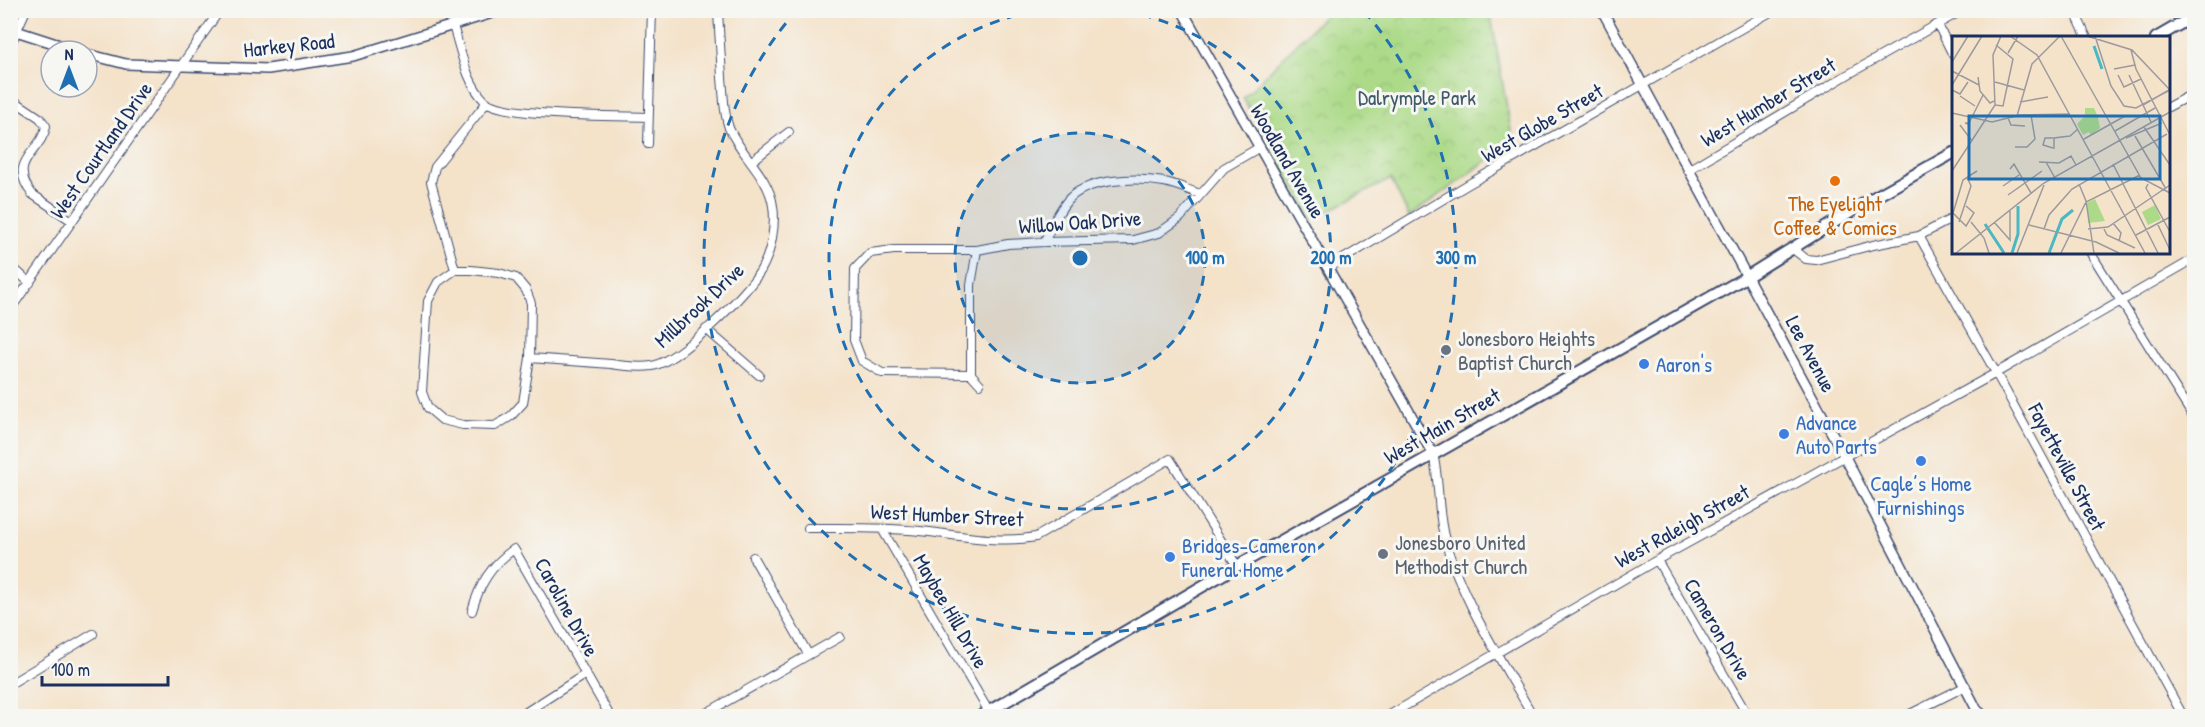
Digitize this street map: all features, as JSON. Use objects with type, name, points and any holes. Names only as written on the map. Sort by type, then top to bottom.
[{"type":"main road","points":[[2161,36],[2194,17]]},
{"type":"main road","name":"West Main Street","points":[[985,714],[1237,566],[1748,276],[1873,198],[1952,154]]},
{"type":"street","points":[[10,46],[13,30],[26,10]]},
{"type":"street","name":"West Courtland Drive","points":[[10,310],[220,10]]},
{"type":"street","name":"Harkey Road","points":[[99,57],[126,64],[268,69],[353,56],[502,10]]},
{"type":"street","points":[[648,144],[652,10]]},
{"type":"street","name":"Millbrook Drive","points":[[530,358],[653,366],[672,358],[706,329],[755,280],[768,255],[774,221],[773,203],[752,161],[732,133],[725,115],[718,10]]},
{"type":"street","name":"Woodland Avenue","points":[[1182,10],[1433,454]]},
{"type":"street","name":"Lee Avenue","points":[[1602,10],[1845,457],[1977,710],[1984,717]]},
{"type":"street","name":"West Globe Street","points":[[1328,268],[1467,185],[1774,10]]},
{"type":"street","name":"West Humber Street","points":[[1688,170],[1963,10]]},
{"type":"street","points":[[2074,10],[2086,36]]},
{"type":"street","points":[[2191,10],[2194,17]]},
{"type":"street","points":[[1938,25],[1952,53]]},
{"type":"street","points":[[453,26],[471,80],[487,102],[496,107],[519,111],[648,117]]},
{"type":"street","points":[[13,30],[41,39]]},
{"type":"street","points":[[2169,106],[2194,93]]},
{"type":"street","points":[[10,98],[40,118],[46,126],[44,134],[26,158],[23,167],[28,189],[72,221]]},
{"type":"street","points":[[454,270],[430,182],[435,167],[487,102]]},
{"type":"street","points":[[752,161],[789,132]]},
{"type":"street","name":"Willow Oak Drive","points":[[971,374],[882,372],[862,361],[854,340],[855,269],[870,254],[894,250],[977,250],[1008,244],[1044,242],[1133,240],[1159,233],[1180,218],[1224,168],[1260,147]]},
{"type":"street","points":[[1044,242],[1057,215],[1068,199],[1101,182],[1131,180],[1165,182],[1200,194]]},
{"type":"street","points":[[1793,249],[1806,259],[1816,260],[1919,236],[1952,219]]},
{"type":"street","name":"Fayetteville Street","points":[[1919,236],[1996,372],[2183,717]]},
{"type":"street","points":[[977,250],[970,285],[971,374],[980,384]]},
{"type":"street","points":[[2091,254],[2194,418]]},
{"type":"street","name":"West Raleigh Street","points":[[1388,717],[1657,560],[1845,457],[2194,259]]},
{"type":"street","points":[[10,265],[30,283]]},
{"type":"street","points":[[454,270],[499,273],[516,278],[526,290],[531,303],[530,358],[523,403],[512,416],[495,426],[463,425],[442,420],[428,408],[422,392],[428,301],[438,282],[454,270]]},
{"type":"street","points":[[706,329],[759,375]]},
{"type":"street","points":[[1433,454],[1438,474],[1438,499],[1444,538],[1454,572],[1533,717]]},
{"type":"street","name":"West Humber Street","points":[[808,528],[882,529],[985,539],[1017,540],[1036,537],[1170,459],[1237,566]]},
{"type":"street","name":"Maybee Hill Drive","points":[[882,529],[985,714]]},
{"type":"street","name":"Caroline Drive","points":[[471,611],[486,576],[497,562],[513,549],[610,717]]},
{"type":"street","points":[[753,557],[808,654]]},
{"type":"street","name":"Cameron Drive","points":[[1657,560],[1748,717]]},
{"type":"street","points":[[10,684],[93,634]]},
{"type":"street","points":[[701,717],[840,637]]},
{"type":"street","points":[[520,717],[584,675]]},
{"type":"street","points":[[1906,717],[1966,686]]},
{"type":"green space","name":"Dalrymple Park","points":[[1329,11],[1490,11],[1513,142],[1409,217],[1391,179],[1312,219],[1243,98]]},
{"type":"place","name":"The Eyelight Coffee & Comics","points":[[1835,181]]},
{"type":"place","name":"Jonesboro Heights Baptist Church","points":[[1446,350]]},
{"type":"place","name":"Aaron's","points":[[1644,364]]},
{"type":"place","name":"Advance Auto Parts","points":[[1784,434]]},
{"type":"place","name":"Cagle’s Home Furnishings","points":[[1921,461]]},
{"type":"place","name":"Jonesboro United Methodist Church","points":[[1383,554]]},
{"type":"place","name":"Bridges-Cameron Funeral Home","points":[[1170,557]]}]
